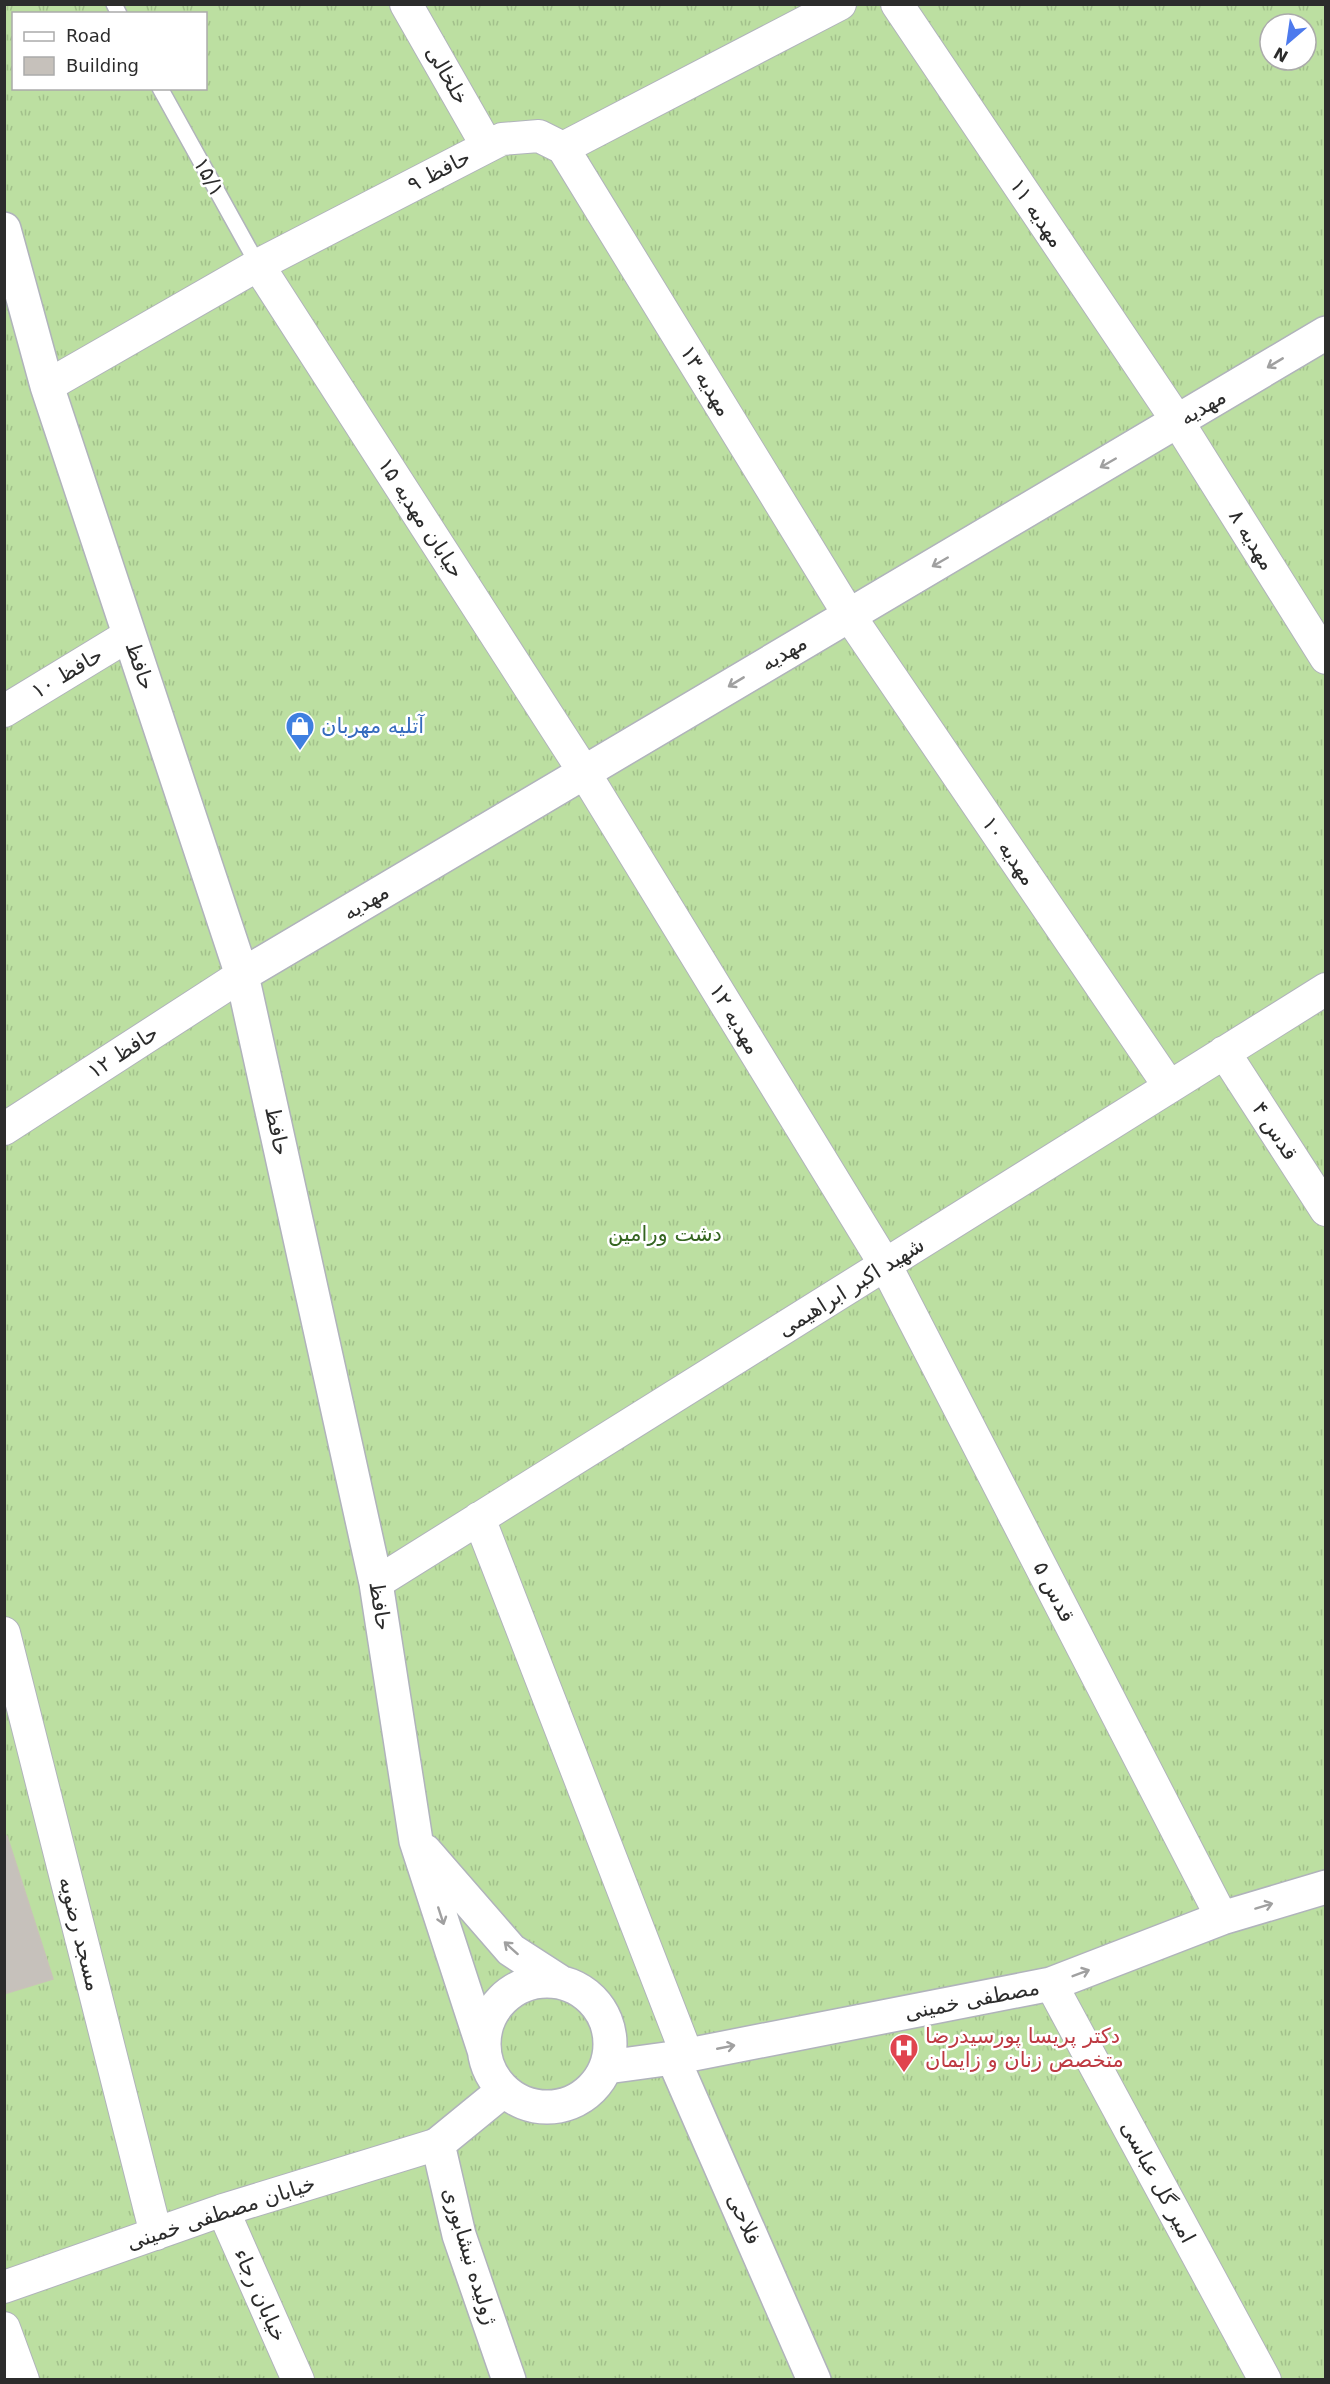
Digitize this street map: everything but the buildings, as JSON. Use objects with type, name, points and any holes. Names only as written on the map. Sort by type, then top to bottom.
[{"type":"street","name":"خلخالی","points":[[406,4],[487,146]]},
{"type":"street","points":[[563,148],[840,4]]},
{"type":"street","name":"مهدیه ۱۱","points":[[897,4],[1178,422]]},
{"type":"street","name":"حافظ ۹","points":[[47,386],[258,265],[502,139],[539,136],[563,148]]},
{"type":"street","name":"مهدیه ۱۳","points":[[563,148],[849,615]]},
{"type":"street","name":"حافظ","points":[[4,230],[47,386],[242,975],[376,1583],[416,1840],[484,2050]]},
{"type":"street","name":"حیابان مهدیه ۱۵","points":[[258,265],[584,772]]},
{"type":"street","name":"مهدیه","points":[[242,975],[1326,333]]},
{"type":"street","name":"مهدیه ۸","points":[[1178,422],[1326,658]]},
{"type":"street","name":"مهدیه ۱۰","points":[[849,615],[1169,1086]]},
{"type":"street","name":"حافظ ۱۰","points":[[4,711],[129,635]]},
{"type":"street","name":"مهدیه ۱۲","points":[[584,772],[885,1266]]},
{"type":"street","name":"حافظ ۱۲","points":[[4,1130],[242,975]]},
{"type":"street","name":"شهید اکبر ابراهیمی","points":[[376,1583],[1326,989]]},
{"type":"street","name":"قدس ۴","points":[[1224,1052],[1326,1210]]},
{"type":"street","name":"قدس ۵","points":[[885,1266],[1222,1918]]},
{"type":"street","points":[[479,1518],[680,2056]]},
{"type":"street","name":"مسجد رضویه","points":[[4,1634],[156,2234]]},
{"type":"street","points":[[416,1840],[511,1950],[560,1981],[580,1989],[597,2004],[608,2024],[611,2045],[607,2067],[596,2084],[580,2098],[562,2106],[541,2107],[521,2102],[504,2091],[490,2072],[484,2050],[485,2030],[492,2012],[504,1996],[520,1986],[539,1980],[560,1981]]},
{"type":"street","name":"مصطفی خمینی","points":[[607,2067],[680,2056],[1051,1984],[1222,1918],[1326,1887]]},
{"type":"street","name":"امیر گل عباسی","points":[[1051,1984],[1265,2379]]},
{"type":"street","name":"فلاحی","points":[[680,2056],[814,2379]]},
{"type":"street","points":[[438,2144],[504,2091]]},
{"type":"street","name":"خیابان مصطفی خمینی","points":[[4,2287],[223,2210],[438,2144]]},
{"type":"street","name":"ژولیده نیشابوری","points":[[438,2144],[459,2235],[509,2379]]},
{"type":"street","name":"خیابان رجاء","points":[[223,2210],[298,2379]]},
{"type":"street","points":[[4,2328],[23,2379]]},
{"type":"lane","name":"۱۵/۱","points":[[161,90],[258,265]]},
{"type":"green space","name":"دشت ورامین","points":[[5,5],[1325,5],[1325,2379],[5,2379]]},
{"type":"place","name":"آتلیه مهربان","points":[[300,752]]},
{"type":"place","name":"دکتر پریسا پورسیدرضا متخصص زنان و زایمان","points":[[904,2074]]}]
